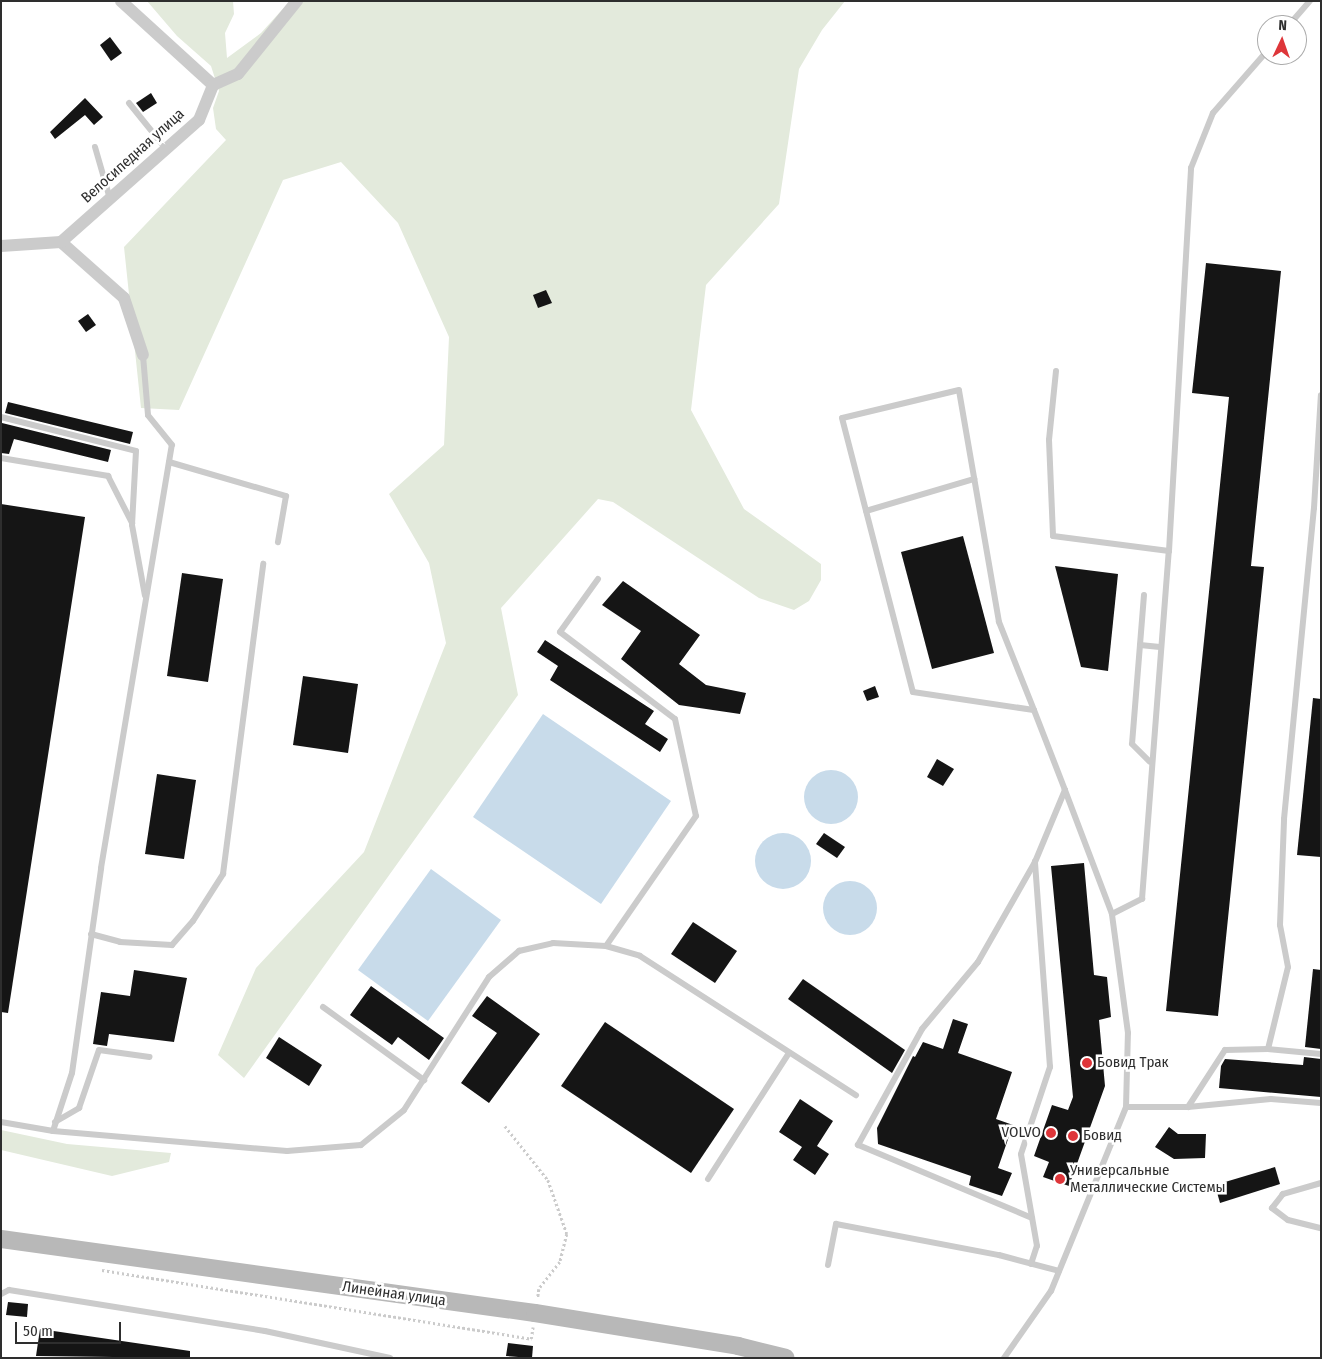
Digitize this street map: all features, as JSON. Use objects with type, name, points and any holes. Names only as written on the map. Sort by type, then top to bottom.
[{"type":"street","points":[[121,1],[212,85],[238,74],[297,1]]},
{"type":"street","name":"Велосипедная улица","points":[[62,242],[199,120],[212,85]]},
{"type":"street","points":[[1,246],[62,242],[124,298],[143,355]]},
{"type":"street","name":"Линейная улица","points":[[1,1239],[535,1313],[738,1346],[786,1358]]},
{"type":"lane","points":[[1298,15],[1310,1]]},
{"type":"lane","points":[[1112,914],[1142,899],[1150,762],[1169,551],[1191,168],[1213,114],[1257,63]]},
{"type":"lane","points":[[129,103],[166,149]]},
{"type":"lane","points":[[94,147],[110,199]]},
{"type":"lane","points":[[52,1131],[72,1073],[91,934],[172,445],[148,415],[143,355]]},
{"type":"lane","points":[[1056,371],[1049,440],[1053,536],[1169,551]]},
{"type":"lane","points":[[1004,1358],[1050,1291],[1126,1107],[1128,1033],[1112,914],[1065,790],[1034,710],[999,622],[959,390],[842,418],[913,692],[1034,710]]},
{"type":"lane","points":[[1268,1049],[1288,967],[1280,925],[1284,819],[1314,508],[1321,395]]},
{"type":"lane","points":[[1,417],[136,451],[132,524],[146,602]]},
{"type":"lane","points":[[1,458],[108,476],[132,524]]},
{"type":"lane","points":[[169,462],[286,496],[278,542]]},
{"type":"lane","points":[[866,511],[974,479]]},
{"type":"lane","points":[[91,934],[120,942],[172,946],[193,921],[223,874],[263,564]]},
{"type":"lane","points":[[598,579],[560,632],[674,719],[696,816],[606,946]]},
{"type":"lane","points":[[1144,595],[1132,744],[1150,762]]},
{"type":"lane","points":[[1140,645],[1160,648]]},
{"type":"lane","points":[[1032,1218],[858,1145],[922,1029],[978,962],[1035,862],[1065,790]]},
{"type":"lane","points":[[1032,1264],[1036,1246],[1021,1154],[1050,1066],[1035,862]]},
{"type":"lane","points":[[1,1122],[52,1131],[287,1151],[361,1145],[404,1110],[489,977],[519,951],[553,943],[606,946],[640,956],[856,1095]]},
{"type":"lane","points":[[323,1007],[424,1080]]},
{"type":"lane","points":[[1188,1107],[1224,1050],[1268,1049],[1321,1054]]},
{"type":"lane","points":[[55,1122],[79,1108],[99,1050],[150,1057]]},
{"type":"lane","points":[[708,1179],[789,1053]]},
{"type":"lane","points":[[1126,1107],[1188,1107],[1271,1099],[1321,1103]]},
{"type":"lane","points":[[1321,1182],[1283,1194],[1272,1208],[1288,1220],[1321,1228]]},
{"type":"lane","points":[[828,1266],[836,1224],[1059,1271]]},
{"type":"lane","points":[[1,1294],[9,1290],[264,1330],[390,1358]]},
{"type":"path","points":[[505,1126],[548,1180],[567,1234],[560,1262],[539,1289]]},
{"type":"path","points":[[97,1270],[531,1340]]},
{"type":"shaded area","points":[[147,1],[233,1],[234,14],[225,33],[227,58],[261,33],[290,1],[845,1],[822,30],[799,69],[779,204],[706,285],[691,410],[744,509],[821,564],[821,580],[809,601],[794,610],[759,598],[613,502],[598,499],[501,608],[518,695],[244,1078],[218,1055],[256,968],[364,852],[446,643],[429,563],[389,494],[444,445],[449,337],[398,223],[341,162],[283,180],[179,410],[141,408],[124,247],[226,140],[216,129],[213,108],[219,91],[211,66],[177,36]]},
{"type":"shaded area","points":[[1,1130],[67,1144],[171,1153],[169,1162],[112,1176],[1,1150]]},
{"type":"water","points":[[543,714],[671,801],[601,904],[473,817]]},
{"type":"water","points":[[826,770],[836,770],[846,774],[854,782],[858,797],[854,812],[846,820],[836,824],[826,824],[816,820],[808,812],[804,802],[804,792],[808,782],[816,774]]},
{"type":"water","points":[[783,833],[794,835],[803,841],[809,850],[811,861],[809,872],[803,881],[794,887],[783,889],[772,887],[763,881],[757,872],[755,861],[757,850],[763,841],[772,835]]},
{"type":"water","points":[[431,869],[501,920],[428,1021],[358,970]]},
{"type":"water","points":[[845,881],[855,881],[865,885],[873,893],[877,908],[873,923],[865,931],[855,935],[845,935],[835,931],[827,923],[823,913],[823,903],[827,893],[835,885]]},
{"type":"building","points":[[110,37],[122,53],[111,61],[100,45]]},
{"type":"building","points":[[151,93],[157,103],[143,112],[136,103]]},
{"type":"building","points":[[85,98],[103,117],[94,125],[85,115],[55,139],[50,132]]},
{"type":"building","points":[[1206,263],[1281,271],[1251,566],[1264,567],[1218,1016],[1166,1011],[1229,397],[1192,393]]},
{"type":"building","points":[[546,290],[552,303],[538,308],[533,295]]},
{"type":"building","points":[[88,314],[96,325],[86,332],[78,321]]},
{"type":"building","points":[[8,402],[133,432],[130,444],[5,413]]},
{"type":"building","points":[[2,423],[111,450],[108,462],[14,439],[9,454],[1,453]]},
{"type":"building","points":[[1,504],[85,517],[8,1013],[1,1012]]},
{"type":"building","points":[[963,536],[994,653],[932,669],[901,552]]},
{"type":"building","points":[[1055,566],[1118,574],[1108,671],[1081,667]]},
{"type":"building","points":[[182,573],[223,579],[208,682],[167,676]]},
{"type":"building","points":[[623,581],[700,635],[679,664],[706,685],[746,693],[740,714],[679,705],[621,659],[641,631],[602,605]]},
{"type":"building","points":[[545,640],[654,711],[645,724],[668,739],[660,752],[550,680],[558,666],[537,652]]},
{"type":"building","points":[[303,676],[358,684],[348,753],[293,745]]},
{"type":"building","points":[[875,686],[879,697],[867,701],[863,691]]},
{"type":"building","points":[[1313,698],[1321,699],[1321,857],[1297,855]]},
{"type":"building","points":[[937,759],[954,769],[943,786],[927,777]]},
{"type":"building","points":[[157,774],[196,780],[184,859],[145,854]]},
{"type":"building","points":[[824,833],[845,847],[837,858],[816,844]]},
{"type":"building","points":[[1084,863],[1094,975],[1107,977],[1111,1017],[1099,1020],[1105,1086],[1069,1186],[1043,1177],[1049,1162],[1034,1156],[1052,1105],[1068,1110],[1073,1097],[1051,866]]},
{"type":"building","points":[[693,922],[737,951],[715,983],[671,954]]},
{"type":"building","points":[[1313,969],[1321,970],[1321,1049],[1305,1047]]},
{"type":"building","points":[[134,970],[187,978],[174,1042],[109,1034],[107,1046],[93,1044],[101,992],[130,996]]},
{"type":"building","points":[[803,979],[905,1050],[892,1073],[788,999]]},
{"type":"building","points":[[371,986],[444,1038],[429,1060],[398,1037],[392,1045],[350,1015]]},
{"type":"building","points":[[487,996],[540,1034],[489,1103],[461,1083],[497,1033],[472,1016]]},
{"type":"building","points":[[953,1019],[968,1024],[958,1053],[1012,1072],[996,1119],[1013,1125],[998,1168],[1012,1173],[1002,1196],[969,1185],[971,1176],[878,1144],[877,1128],[913,1056],[915,1057],[923,1042],[943,1049]]},
{"type":"building","points":[[605,1022],[734,1109],[691,1173],[561,1086]]},
{"type":"building","points":[[279,1037],[322,1065],[309,1086],[266,1058]]},
{"type":"building","points":[[1304,1057],[1321,1059],[1321,1097],[1219,1088],[1221,1066],[1225,1059],[1303,1065]]},
{"type":"building","points":[[800,1099],[833,1121],[817,1146],[829,1154],[815,1175],[793,1160],[802,1147],[779,1132]]},
{"type":"building","points":[[1169,1127],[1178,1134],[1206,1134],[1205,1158],[1174,1159],[1155,1147]]},
{"type":"building","points":[[1275,1167],[1280,1184],[1220,1203],[1215,1185]]},
{"type":"building","points":[[8,1302],[28,1304],[27,1317],[6,1315]]},
{"type":"building","points":[[40,1329],[190,1351],[190,1358],[36,1356]]},
{"type":"building","points":[[508,1343],[533,1346],[532,1358],[506,1356]]},
{"type":"place","name":"Бовид Трак","points":[[1087,1063]]},
{"type":"place","name":"VOLVO","points":[[1051,1133]]},
{"type":"place","name":"Бовид","points":[[1073,1136]]},
{"type":"place","name":"Универсальные Металлические Системы","points":[[1060,1179]]}]
